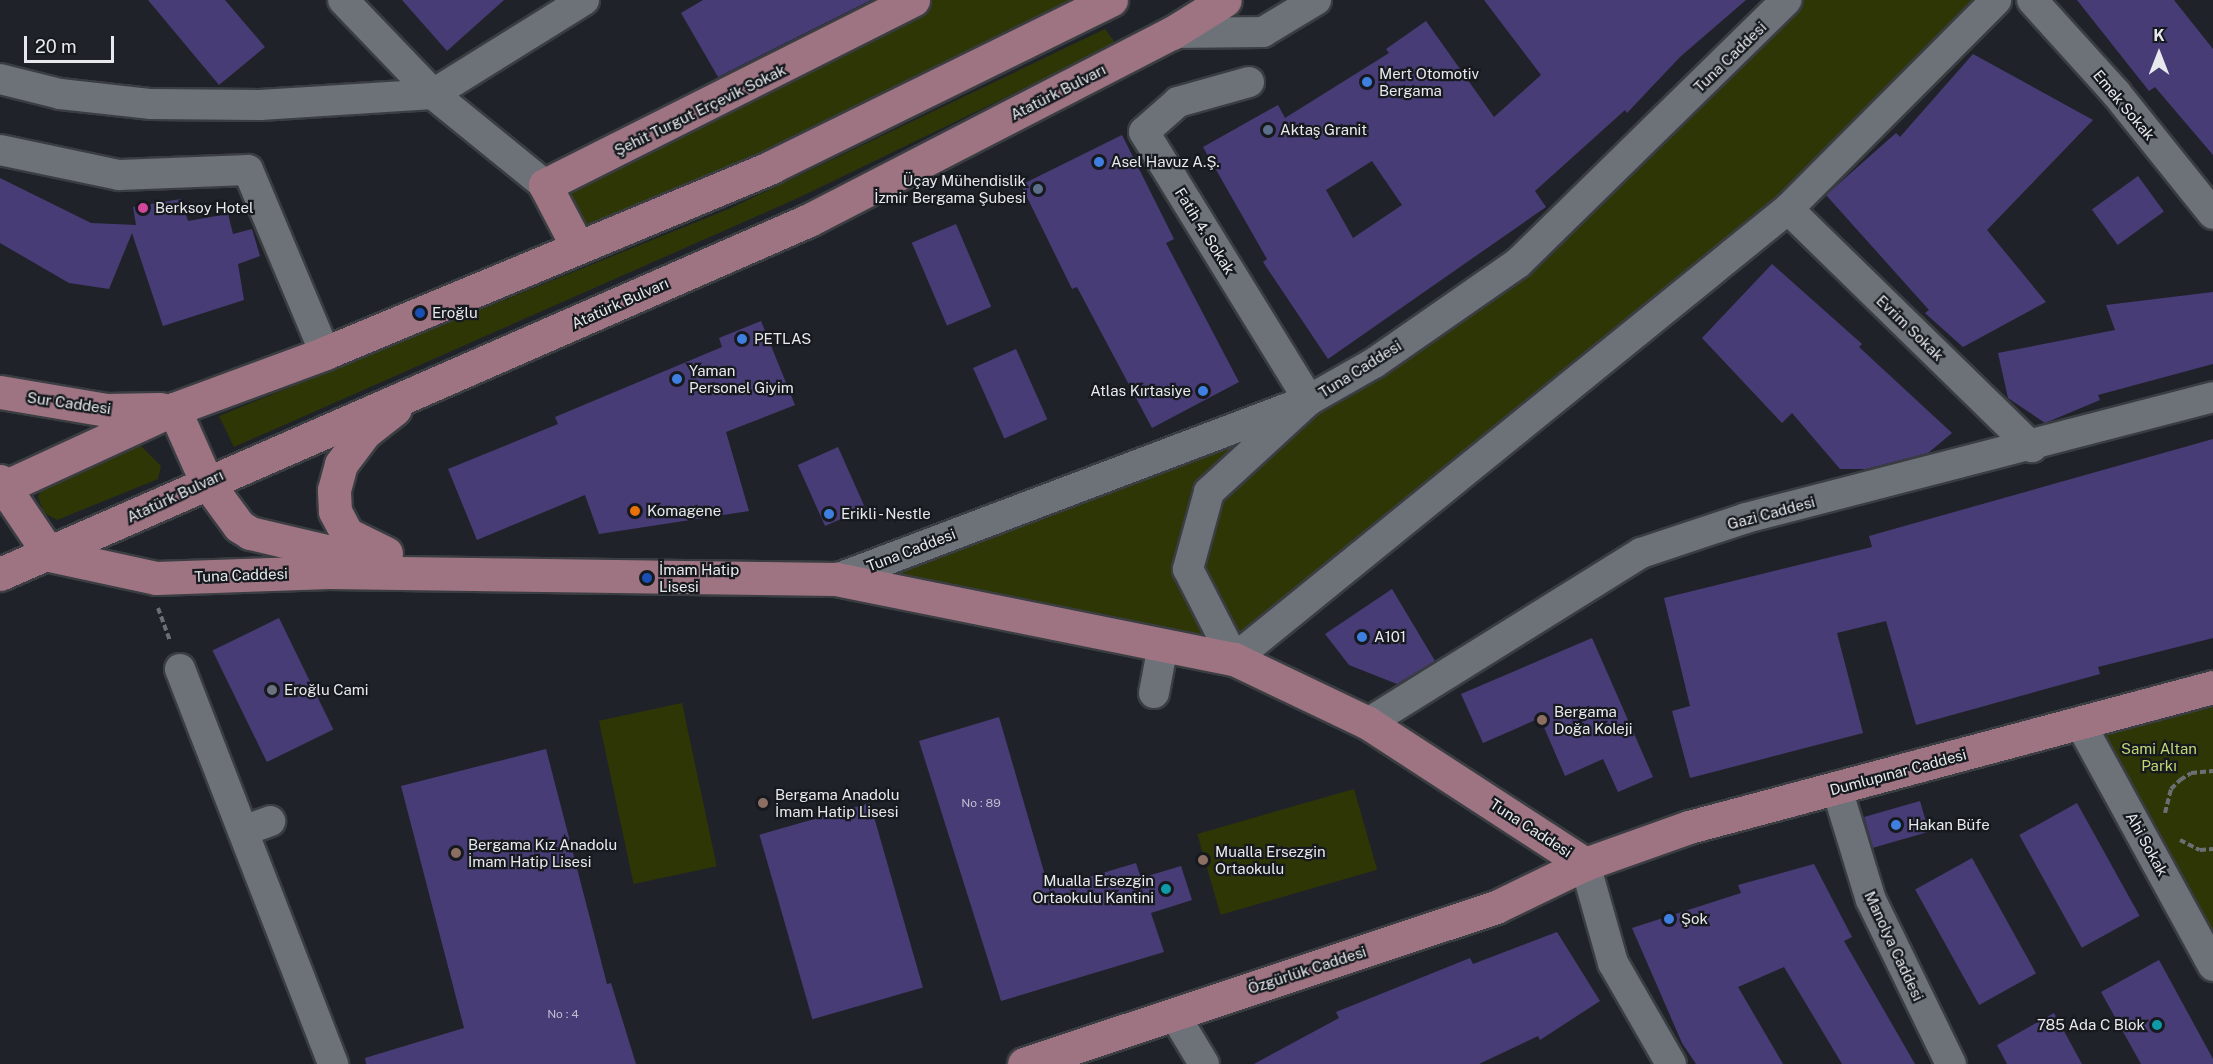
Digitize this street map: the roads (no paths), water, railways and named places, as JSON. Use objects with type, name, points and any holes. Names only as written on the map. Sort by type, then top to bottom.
[{"type":"main road","name":"Şehit Turgut Erçevik Sokak","points":[[545,186],[913,0]]},
{"type":"main road","points":[[50,555],[2,485],[174,409],[325,353],[771,167],[1111,0]]},
{"type":"main road","name":"Atatürk Bulvarı","points":[[0,574],[50,555],[206,481],[427,384],[809,220],[1172,33],[1225,0]]},
{"type":"main road","points":[[545,186],[577,246]]},
{"type":"main road","points":[[427,384],[364,433],[341,464],[335,511],[347,534],[434,576]]},
{"type":"main road","name":"Sur Caddesi","points":[[0,392],[106,410],[174,409]]},
{"type":"main road","name":"Tuna Caddesi","points":[[174,409],[206,481],[227,513],[250,533],[434,576]]},
{"type":"main road","name":"Tuna Caddesi","points":[[50,555],[156,578],[329,572],[434,576],[836,579],[1234,659],[1368,723],[1585,864]]},
{"type":"main road","name":"Dumlupınar Caddesi","points":[[1585,864],[1689,827],[2213,687]]},
{"type":"main road","name":"Özgürlük Caddesi","points":[[1024,1064],[1496,907],[1585,864]]},
{"type":"street","points":[[343,0],[433,94],[545,186]]},
{"type":"street","points":[[1172,33],[1263,32],[1316,0]]},
{"type":"street","name":"Tuna Caddesi","points":[[836,579],[1309,400],[1374,363],[1518,263],[1787,0]]},
{"type":"street","points":[[1309,400],[1209,492],[1188,569],[1234,659],[1788,209],[1995,0]]},
{"type":"street","name":"Emek Sokak","points":[[2032,0],[2116,93],[2213,214]]},
{"type":"street","points":[[0,79],[60,94],[151,104],[260,105],[433,94],[578,2]]},
{"type":"street","name":"Fatih 4. Sokak","points":[[1249,82],[1178,102],[1144,132],[1309,400]]},
{"type":"street","points":[[0,150],[118,175],[248,170],[325,353]]},
{"type":"street","name":"Evrim Sokak","points":[[1788,209],[2032,447]]},
{"type":"street","name":"Gazi Caddesi","points":[[1368,723],[1641,553],[1746,518],[2032,447],[2213,398]]},
{"type":"street","points":[[1154,693],[1163,645]]},
{"type":"street","points":[[180,669],[256,826],[333,1064]]},
{"type":"street","name":"Ahi Sokak","points":[[2080,723],[2213,966]]},
{"type":"street","name":"Manolya Caddesi","points":[[1837,789],[1871,900],[1951,1064]]},
{"type":"street","points":[[1585,864],[1613,963],[1671,1064]]},
{"type":"street","points":[[1174,1014],[1204,1064]]},
{"type":"place","name":"Mert Otomotiv Bergama","points":[[1367,82]]},
{"type":"place","name":"Aktaş Granit","points":[[1268,130]]},
{"type":"place","name":"Asel Havuz A.Ş.","points":[[1099,162]]},
{"type":"place","name":"Üçay Mühendislik İzmir Bergama Şubesi","points":[[1038,189]]},
{"type":"place","name":"Berksoy Hotel","points":[[143,208]]},
{"type":"place","name":"Eroğlu","points":[[420,313]]},
{"type":"place","name":"PETLAS","points":[[742,339]]},
{"type":"place","name":"Yaman Personel Giyim","points":[[677,379]]},
{"type":"place","name":"Atlas Kırtasiye","points":[[1203,391]]},
{"type":"place","name":"Komagene","points":[[635,511]]},
{"type":"place","name":"Erikli - Nestle","points":[[829,514]]},
{"type":"place","name":"İmam Hatip Lisesi","points":[[647,578]]},
{"type":"place","name":"A101","points":[[1362,637]]},
{"type":"place","name":"Eroğlu Cami","points":[[272,690]]},
{"type":"place","name":"Bergama Doğa Koleji","points":[[1542,720]]},
{"type":"place","name":"Bergama Anadolu İmam Hatip Lisesi","points":[[763,803]]},
{"type":"place","name":"Hakan Büfe","points":[[1896,825]]},
{"type":"place","name":"Bergama Kız Anadolu İmam Hatip Lisesi","points":[[456,853]]},
{"type":"place","name":"Mualla Ersezgin Ortaokulu","points":[[1203,860]]},
{"type":"place","name":"Mualla Ersezgin Ortaokulu Kantini","points":[[1166,889]]},
{"type":"place","name":"Şok","points":[[1669,919]]},
{"type":"place","name":"785 Ada C Blok","points":[[2157,1025]]},
{"type":"park label","name":"Sami Altan Parkı","points":[[2159,756]]}]
